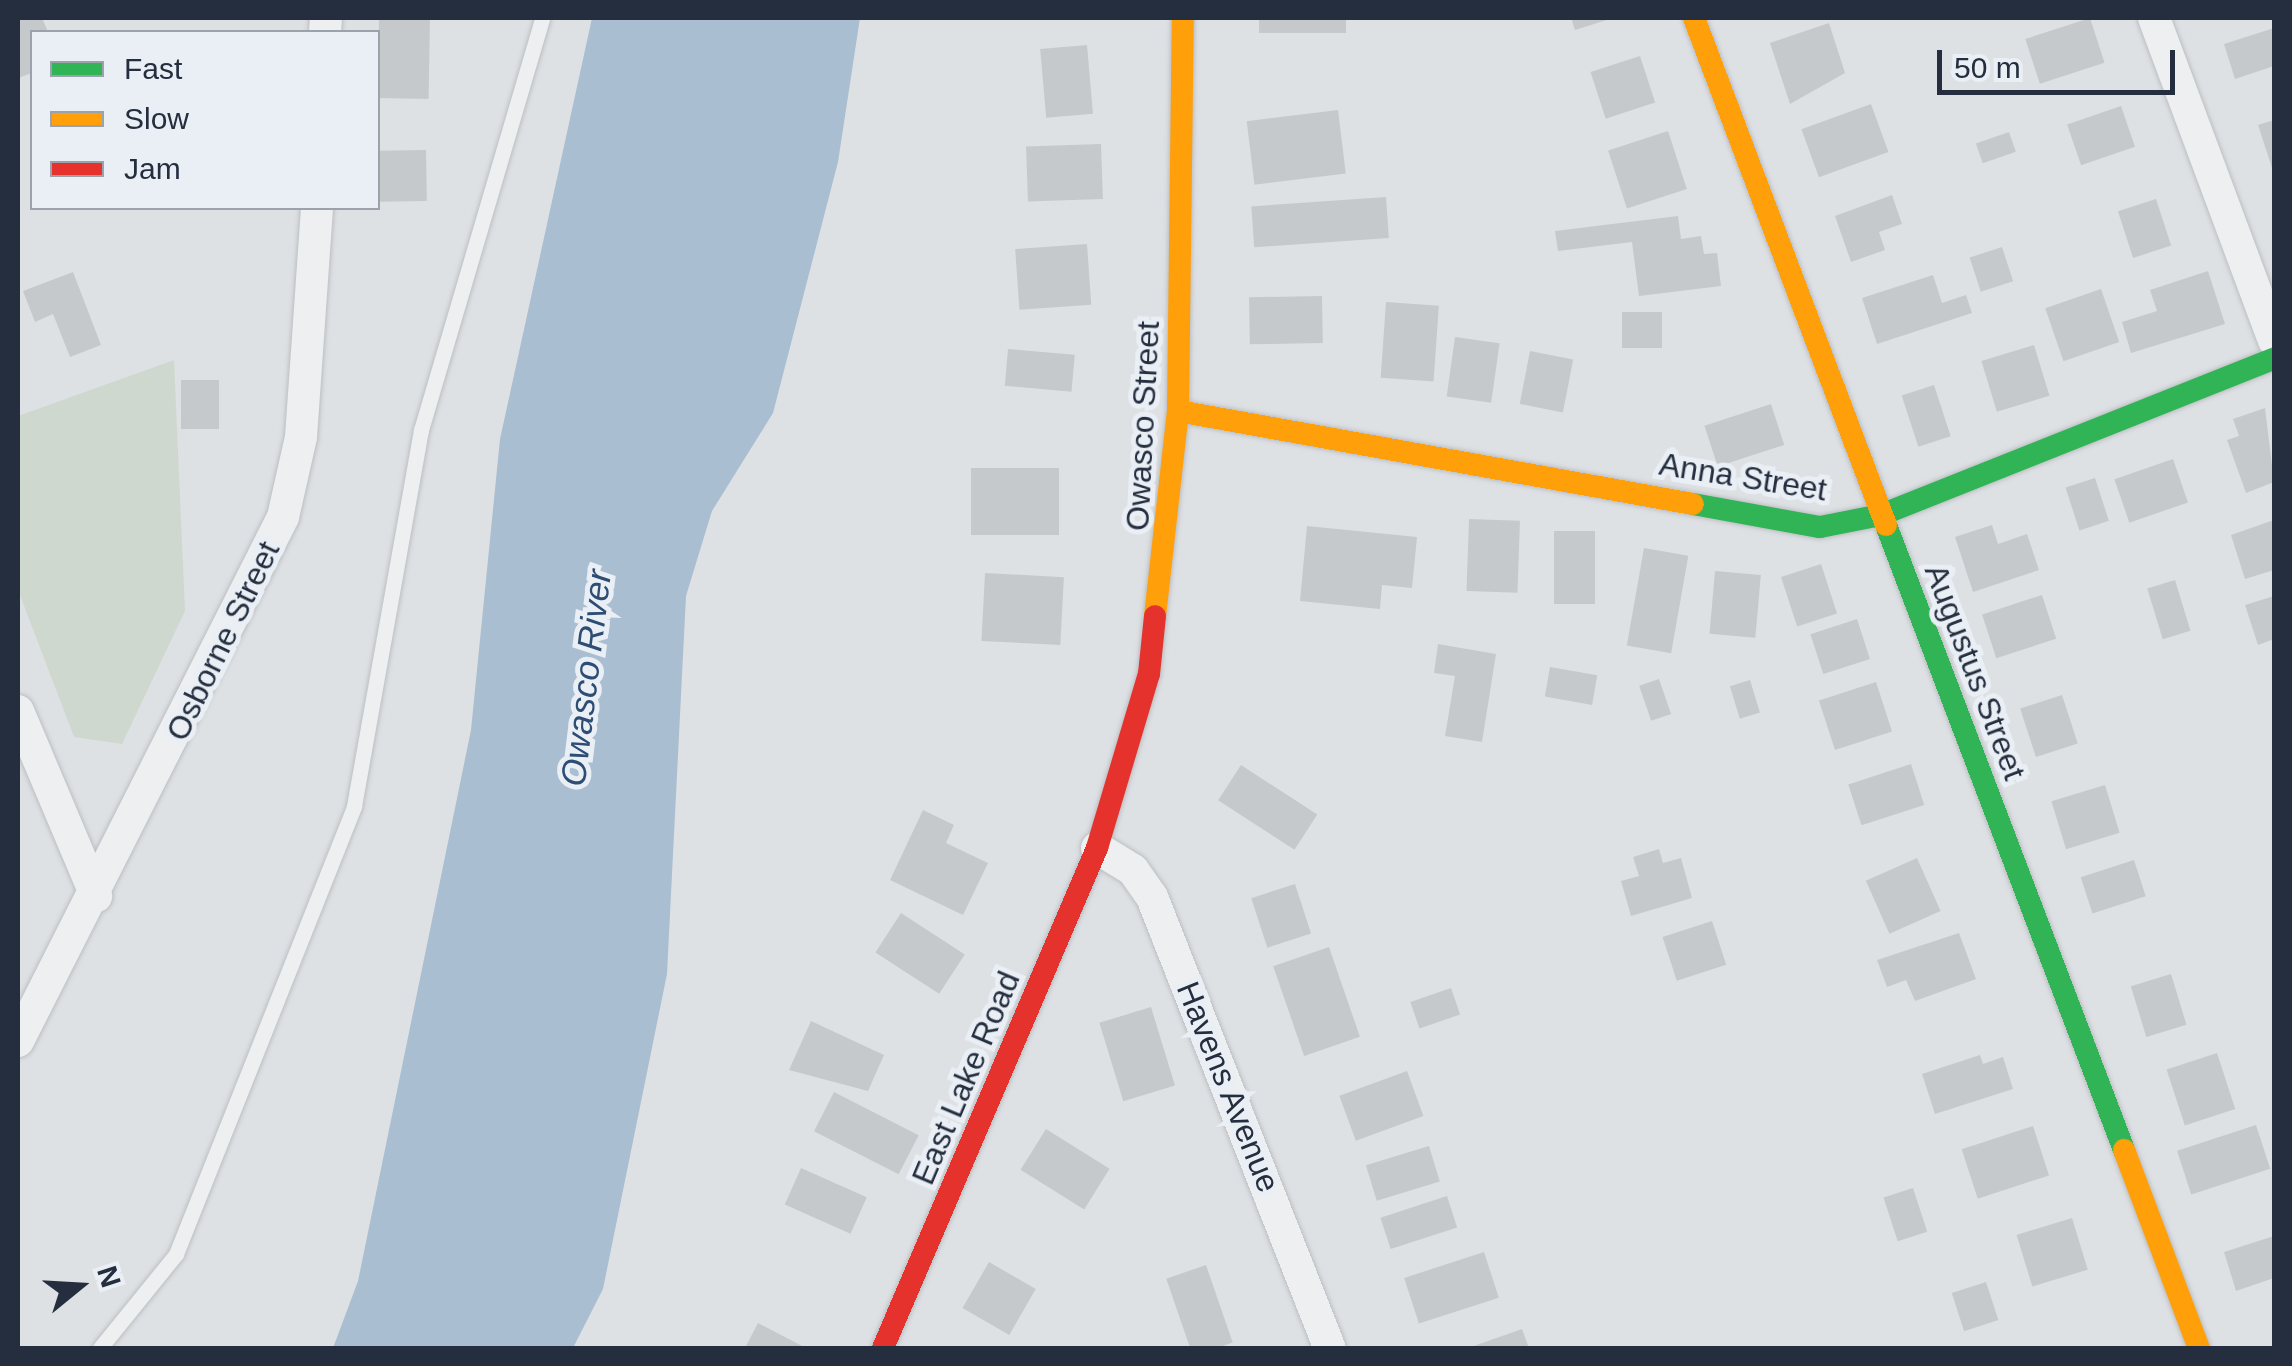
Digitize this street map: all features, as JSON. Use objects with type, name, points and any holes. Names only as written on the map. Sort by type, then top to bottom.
[{"type":"street","name":"Owasco Street","points":[[1100,839],[1162,605],[1178,411],[1183,18]]},
{"type":"street","name":"Augustus Street","points":[[1694,18],[2198,1348]]},
{"type":"street","points":[[2154,18],[2274,340]]},
{"type":"street","name":"Osborne Street","points":[[18,1042],[96,896],[283,517],[301,437],[317,210]]},
{"type":"street","name":"Anna Street","points":[[1178,411],[1820,528],[1881,515],[2274,359]]},
{"type":"street","points":[[18,712],[96,896]]},
{"type":"street","name":"East Lake Road","points":[[884,1348],[1100,839]]},
{"type":"street","name":"Havens Avenue","points":[[1100,839],[1133,870],[1152,898],[1330,1348]]},
{"type":"lane","points":[[100,1348],[176,1254],[359,790],[421,430],[542,18]]},
{"type":"shaded area","points":[[174,360],[185,611],[122,744],[74,737],[18,590],[18,416]]},
{"type":"water","name":"Owasco River","points":[[592,18],[860,18],[838,162],[773,413],[712,511],[686,596],[667,974],[603,1289],[573,1348],[333,1348],[358,1281],[471,730],[500,439]]},
{"type":"building","points":[[18,18],[42,18],[47,30],[30,30],[30,74],[18,78]]},
{"type":"building","points":[[379,18],[430,19],[429,99],[380,98]]},
{"type":"building","points":[[1259,18],[1346,18],[1346,33],[1259,33]]},
{"type":"building","points":[[1571,18],[1613,18],[1575,30]]},
{"type":"building","points":[[2090,18],[2105,63],[2040,84],[2025,39]]},
{"type":"building","points":[[1829,23],[1845,73],[1790,104],[1770,43]]},
{"type":"building","points":[[2274,28],[2274,66],[2235,79],[2224,44]]},
{"type":"building","points":[[1087,45],[1093,114],[1046,118],[1040,49]]},
{"type":"building","points":[[1640,56],[1655,103],[1606,119],[1591,72]]},
{"type":"building","points":[[1871,104],[1888,152],[1819,177],[1801,129]]},
{"type":"building","points":[[2121,106],[2135,147],[2081,165],[2067,125]]},
{"type":"building","points":[[1338,110],[1346,174],[1254,185],[1247,121]]},
{"type":"building","points":[[2274,120],[2274,174],[2258,125]]},
{"type":"building","points":[[1668,131],[1687,189],[1627,208],[1608,150]]},
{"type":"building","points":[[2009,132],[2016,152],[1983,163],[1976,143]]},
{"type":"building","points":[[1101,144],[1103,199],[1028,202],[1026,147]]},
{"type":"building","points":[[426,150],[427,201],[380,202],[380,151]]},
{"type":"building","points":[[1892,195],[1902,224],[1879,232],[1885,250],[1851,262],[1835,216]]},
{"type":"building","points":[[1386,197],[1389,238],[1254,247],[1251,206]]},
{"type":"building","points":[[2156,199],[2171,246],[2133,258],[2118,211]]},
{"type":"building","points":[[1678,216],[1681,239],[1701,236],[1704,254],[1717,253],[1721,286],[1639,296],[1632,242],[1558,251],[1555,231]]},
{"type":"building","points":[[1087,244],[1091,305],[1019,310],[1015,249]]},
{"type":"building","points":[[2002,247],[2013,281],[1981,292],[1970,258]]},
{"type":"building","points":[[2208,271],[2225,324],[2131,353],[2122,322],[2157,311],[2150,290]]},
{"type":"building","points":[[73,272],[101,345],[70,357],[53,314],[35,322],[23,291]]},
{"type":"building","points":[[1933,275],[1942,303],[1966,295],[1972,313],[1877,344],[1862,298]]},
{"type":"building","points":[[2101,289],[2119,342],[2063,361],[2045,308]]},
{"type":"building","points":[[1322,296],[1323,343],[1250,344],[1249,297]]},
{"type":"building","points":[[1386,302],[1439,306],[1434,382],[1381,378]]},
{"type":"building","points":[[1622,312],[1662,312],[1662,348],[1622,348]]},
{"type":"building","points":[[1455,337],[1500,343],[1491,403],[1447,396]]},
{"type":"building","points":[[2034,345],[2049,396],[1997,412],[1981,361]]},
{"type":"building","points":[[1008,349],[1075,355],[1072,392],[1005,386]]},
{"type":"building","points":[[1530,351],[1573,359],[1563,412],[1520,404]]},
{"type":"building","points":[[181,380],[219,380],[219,429],[181,429]]},
{"type":"building","points":[[1934,385],[1951,436],[1918,447],[1902,396]]},
{"type":"building","points":[[1771,404],[1784,445],[1718,467],[1704,426]]},
{"type":"building","points":[[2265,408],[2274,482],[2246,493],[2227,440],[2239,436],[2233,419]]},
{"type":"building","points":[[2173,459],[2188,502],[2129,523],[2114,479]]},
{"type":"building","points":[[971,468],[1059,468],[1059,535],[971,535]]},
{"type":"building","points":[[2095,478],[2109,521],[2079,530],[2066,488]]},
{"type":"building","points":[[1469,519],[1520,521],[1517,593],[1466,591]]},
{"type":"building","points":[[2274,520],[2274,570],[2245,579],[2231,535]]},
{"type":"building","points":[[1992,525],[1998,544],[2027,534],[2039,570],[1973,592],[1955,537]]},
{"type":"building","points":[[1307,526],[1417,537],[1412,588],[1382,585],[1380,609],[1300,601]]},
{"type":"building","points":[[1554,531],[1595,531],[1595,604],[1554,604]]},
{"type":"building","points":[[1644,548],[1688,556],[1671,653],[1627,645]]},
{"type":"building","points":[[1821,564],[1837,613],[1797,626],[1781,577]]},
{"type":"building","points":[[1715,571],[1761,575],[1755,638],[1710,634]]},
{"type":"building","points":[[985,573],[1064,577],[1060,645],[981,641]]},
{"type":"building","points":[[2175,580],[2190,631],[2163,639],[2147,588]]},
{"type":"building","points":[[2042,595],[2056,639],[1996,658],[1982,614]]},
{"type":"building","points":[[2274,596],[2274,639],[2258,645],[2245,605]]},
{"type":"building","points":[[1857,619],[1870,659],[1823,674],[1810,634]]},
{"type":"building","points":[[1438,644],[1496,654],[1482,742],[1445,736],[1455,676],[1434,673]]},
{"type":"building","points":[[1550,667],[1597,675],[1592,705],[1545,697]]},
{"type":"building","points":[[1659,679],[1671,714],[1651,721],[1639,686]]},
{"type":"building","points":[[1750,680],[1760,713],[1740,719],[1730,686]]},
{"type":"building","points":[[1876,682],[1892,731],[1835,750],[1819,701]]},
{"type":"building","points":[[2062,695],[2078,744],[2036,757],[2020,709]]},
{"type":"building","points":[[1911,764],[1924,805],[1862,825],[1848,784]]},
{"type":"building","points":[[1241,765],[1317,815],[1294,850],[1218,800]]},
{"type":"building","points":[[2105,785],[2120,833],[2066,849],[2051,801]]},
{"type":"building","points":[[923,810],[954,825],[946,843],[988,863],[963,915],[890,880]]},
{"type":"building","points":[[1659,849],[1663,863],[1681,858],[1692,898],[1631,916],[1621,881],[1639,876],[1633,857]]},
{"type":"building","points":[[1917,858],[1941,911],[1889,934],[1866,881]]},
{"type":"building","points":[[2134,860],[2146,896],[2092,913],[2081,877]]},
{"type":"building","points":[[1295,884],[1311,933],[1267,948],[1251,898]]},
{"type":"building","points":[[901,913],[965,954],[939,994],[875,952]]},
{"type":"building","points":[[1712,921],[1726,965],[1677,981],[1663,937]]},
{"type":"building","points":[[1959,933],[1976,979],[1915,1001],[1906,980],[1887,987],[1877,960]]},
{"type":"building","points":[[1329,947],[1360,1037],[1304,1056],[1273,966]]},
{"type":"building","points":[[2171,974],[2186,1025],[2146,1037],[2131,986]]},
{"type":"building","points":[[1451,988],[1460,1014],[1419,1028],[1410,1002]]},
{"type":"building","points":[[1151,1007],[1175,1085],[1123,1101],[1099,1023]]},
{"type":"building","points":[[811,1021],[884,1055],[868,1091],[789,1070]]},
{"type":"building","points":[[2217,1053],[2235,1109],[2185,1125],[2167,1069]]},
{"type":"building","points":[[1980,1055],[1983,1064],[2003,1057],[2013,1089],[1935,1114],[1922,1074]]},
{"type":"building","points":[[1407,1071],[1423,1116],[1356,1141],[1339,1096]]},
{"type":"building","points":[[834,1092],[919,1135],[899,1174],[814,1131]]},
{"type":"building","points":[[2256,1125],[2270,1169],[2191,1194],[2177,1151]]},
{"type":"building","points":[[2033,1126],[2049,1175],[1978,1199],[1962,1149]]},
{"type":"building","points":[[1046,1129],[1110,1169],[1084,1209],[1021,1170]]},
{"type":"building","points":[[1429,1146],[1440,1181],[1377,1201],[1366,1165]]},
{"type":"building","points":[[801,1168],[867,1197],[851,1234],[785,1205]]},
{"type":"building","points":[[1913,1188],[1927,1232],[1898,1241],[1884,1198]]},
{"type":"building","points":[[1447,1196],[1457,1227],[1391,1249],[1380,1218]]},
{"type":"building","points":[[2072,1218],[2088,1270],[2032,1287],[2017,1235]]},
{"type":"building","points":[[2274,1236],[2274,1278],[2236,1291],[2224,1252]]},
{"type":"building","points":[[1484,1252],[1499,1298],[1419,1324],[1404,1278]]},
{"type":"building","points":[[989,1262],[1036,1289],[1009,1335],[962,1308]]},
{"type":"building","points":[[1206,1265],[1233,1343],[1217,1348],[1190,1348],[1166,1279]]},
{"type":"building","points":[[1986,1282],[1998,1320],[1964,1331],[1952,1293]]},
{"type":"building","points":[[758,1323],[806,1348],[745,1348]]},
{"type":"building","points":[[1522,1329],[1529,1348],[1468,1348]]},
{"type":"traffic: fast","points":[[1693,504],[1820,527],[1881,515],[2274,359]]},
{"type":"traffic: fast","points":[[1886,525],[2124,1150]]},
{"type":"traffic: slow","points":[[1155,616],[1178,411],[1183,18]]},
{"type":"traffic: slow","points":[[1694,18],[1886,525]]},
{"type":"traffic: slow","points":[[1178,411],[1693,504]]},
{"type":"traffic: slow","points":[[2124,1150],[2199,1348]]},
{"type":"traffic: jam","points":[[883,1348],[1097,848],[1149,674],[1155,616]]}]
